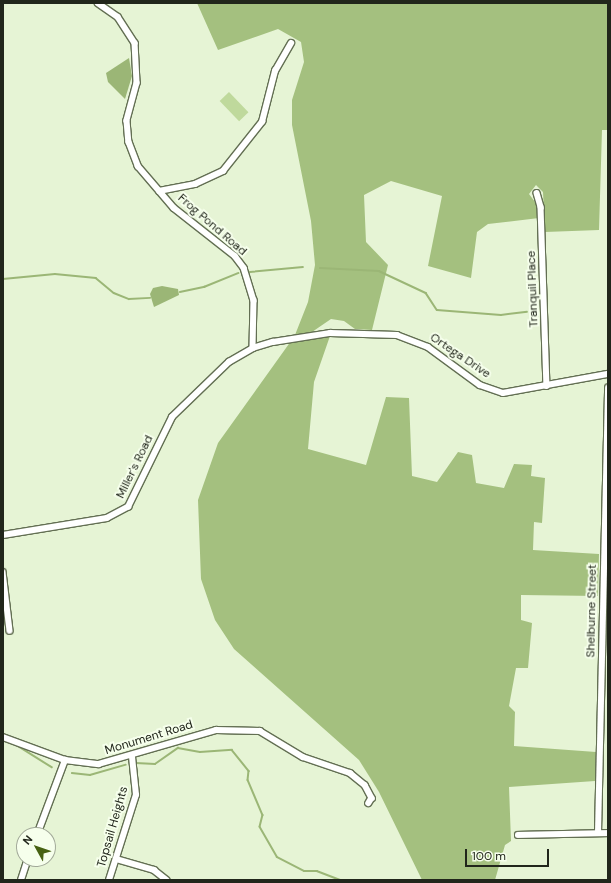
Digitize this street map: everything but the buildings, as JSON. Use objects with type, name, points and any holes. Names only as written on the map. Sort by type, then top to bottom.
[{"type":"street","name":"Frog Pond Road","points":[[98,3],[118,17],[135,43],[139,66],[127,121],[129,142],[138,166],[191,225],[235,256],[244,268],[254,300],[253,348]]},
{"type":"street","points":[[159,191],[195,184],[223,171],[262,122],[275,71],[291,43]]},
{"type":"street","name":"Tranquil Place","points":[[537,193],[541,208],[547,386]]},
{"type":"street","name":"Ortega Drive","points":[[253,348],[318,334],[391,334],[428,346],[489,389],[511,393],[608,374]]},
{"type":"street","name":"Miller's Road","points":[[3,535],[107,518],[128,507],[172,417],[207,381],[253,348]]},
{"type":"street","name":"Shelburne Street","points":[[598,833],[608,388]]},
{"type":"street","points":[[3,572],[10,631]]},
{"type":"street","name":"Monument Road","points":[[3,738],[65,760],[99,764],[132,756],[149,747],[216,730],[260,730],[303,757],[350,773],[366,785],[372,798],[369,803]]},
{"type":"street","name":"Topsail Heights","points":[[109,880],[136,794],[132,756]]},
{"type":"street","points":[[40,827],[65,760]]},
{"type":"street","points":[[518,835],[608,833]]},
{"type":"street","points":[[116,859],[154,870],[167,880]]},
{"type":"street","points":[[21,880],[25,867]]},
{"type":"shaded area","points":[[197,3],[608,3],[608,130],[602,130],[599,230],[545,232],[543,192],[536,185],[529,194],[538,206],[539,218],[488,224],[477,232],[471,278],[428,266],[442,196],[391,181],[364,195],[366,242],[388,265],[372,330],[355,329],[344,321],[331,319],[312,332],[295,335],[308,302],[315,265],[311,221],[292,125],[292,100],[304,62],[301,42],[278,29],[218,50]]},
{"type":"shaded area","points":[[129,58],[132,76],[125,99],[108,82],[106,73]]},
{"type":"shaded area","points":[[229,92],[248,112],[239,121],[220,101]]},
{"type":"shaded area","points":[[162,286],[178,289],[179,295],[154,307],[150,294],[153,288]]},
{"type":"shaded area","points":[[330,336],[314,382],[308,449],[366,465],[386,397],[409,398],[412,476],[437,482],[458,452],[472,455],[476,483],[504,488],[514,464],[532,465],[531,476],[545,478],[542,523],[534,522],[533,550],[599,554],[598,596],[521,595],[521,620],[532,623],[528,668],[516,668],[509,706],[515,712],[514,746],[596,752],[595,781],[509,787],[511,841],[505,845],[495,880],[422,880],[379,792],[359,760],[234,649],[215,620],[201,579],[198,500],[218,443],[291,341]]},
{"type":"waterway","points":[[250,272],[303,267]]},
{"type":"waterway","points":[[320,268],[379,271],[426,293],[437,310],[501,315],[527,312]]},
{"type":"waterway","points":[[180,292],[204,287],[238,273]]},
{"type":"waterway","points":[[3,279],[55,274],[96,278],[114,293],[129,299],[150,298]]},
{"type":"waterway","points":[[3,741],[8,741]]},
{"type":"waterway","points":[[18,746],[52,767]]},
{"type":"waterway","points":[[136,763],[155,764],[178,748],[200,752],[232,750],[249,771],[248,780],[263,815],[260,827],[277,857],[304,871],[317,871],[341,880]]},
{"type":"waterway","points":[[72,773],[90,775],[126,765]]}]
